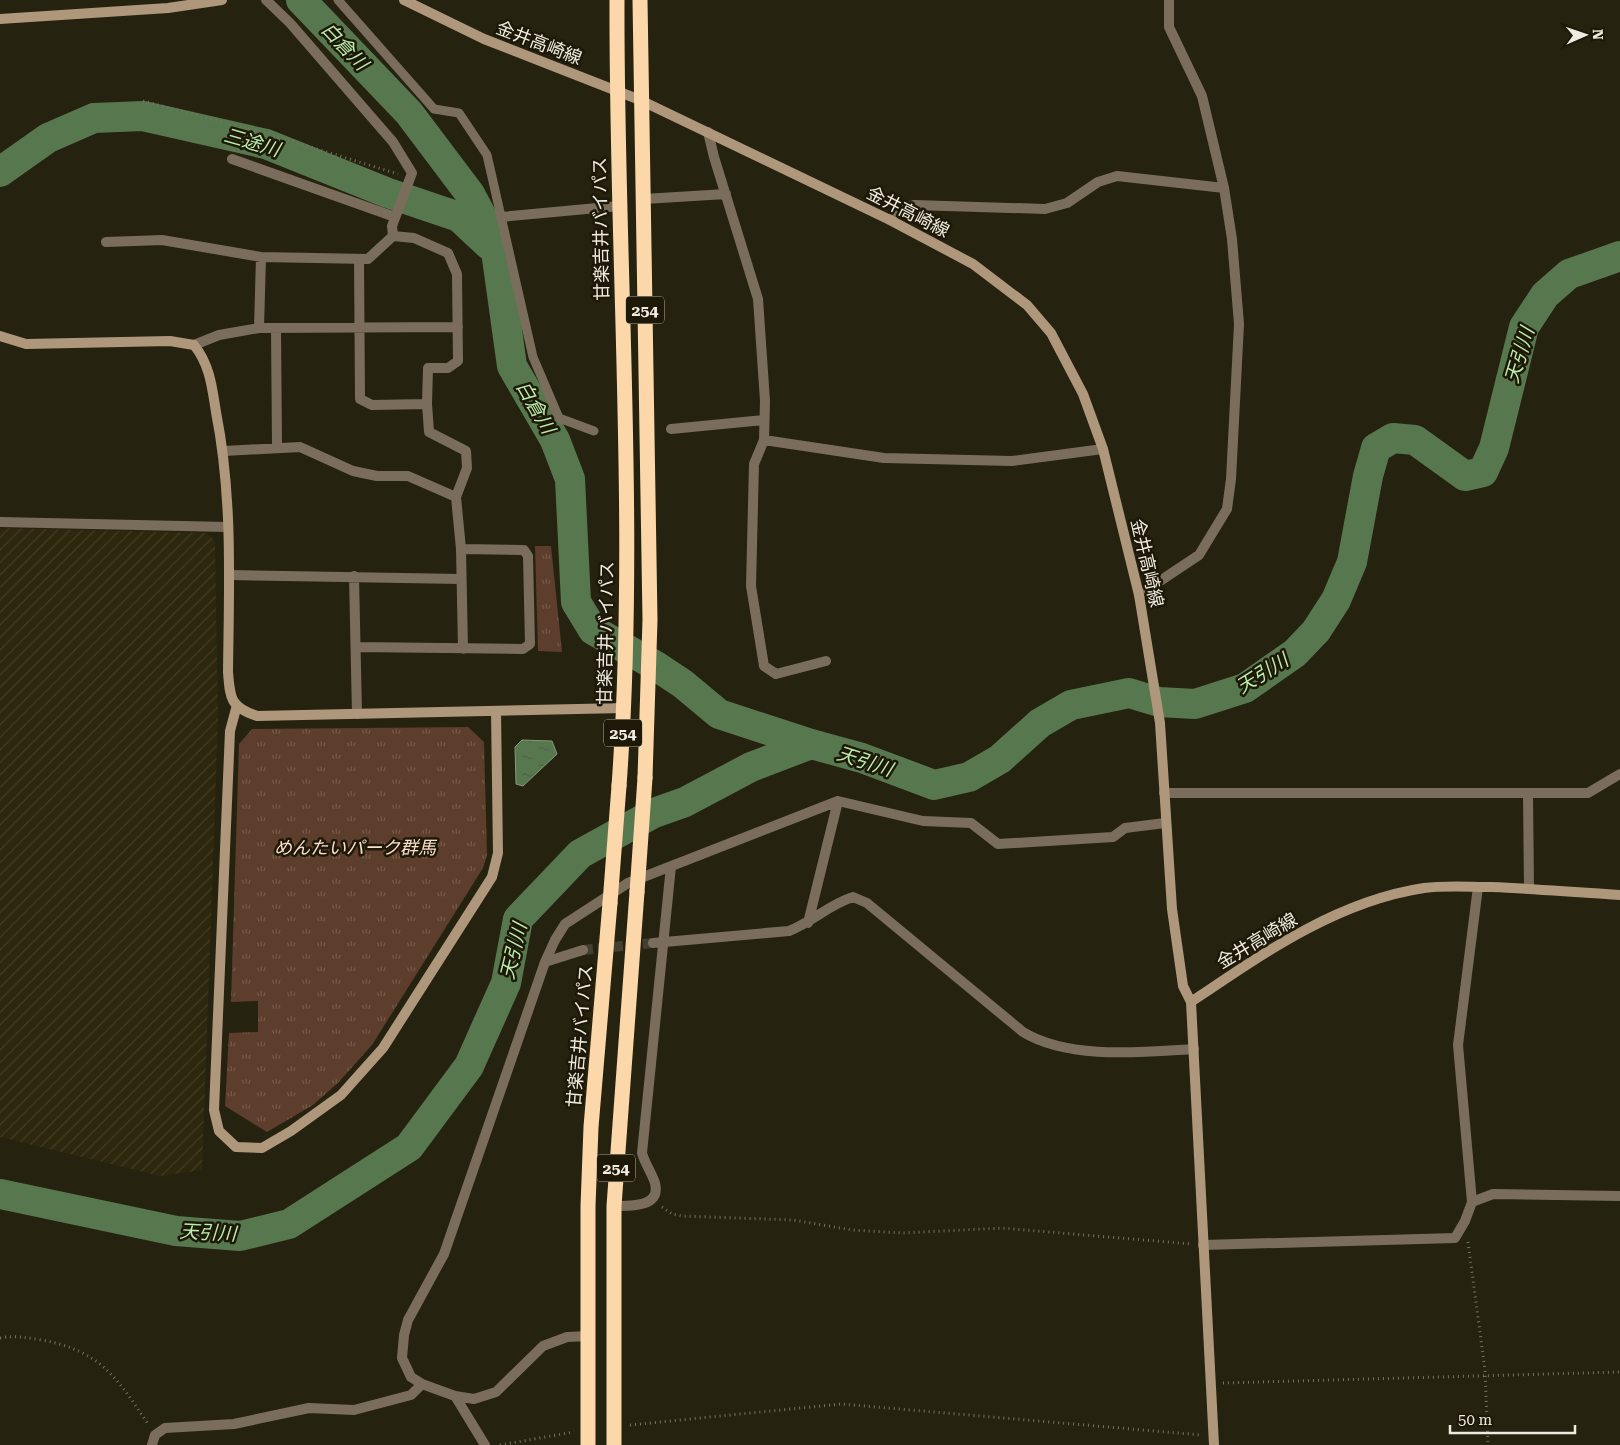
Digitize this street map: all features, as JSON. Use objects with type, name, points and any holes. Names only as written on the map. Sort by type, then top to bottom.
[{"type":"highway","name":"甘楽吉井バイパス","points":[[588,1445],[588,1206],[590,1146],[619,786],[628,615],[619,206],[617,0]]},
{"type":"highway","name":"254","points":[[614,1445],[614,1206],[645,778],[649,687],[650,620],[644,199],[640,100],[640,0]]},
{"type":"street","points":[[0,20],[168,8],[222,0]]},
{"type":"street","points":[[266,0],[290,24],[394,142],[412,173],[392,226],[393,236]]},
{"type":"street","name":"金井高崎線","points":[[404,0],[484,39],[640,100],[890,220],[973,264],[1027,305],[1051,333],[1065,357],[1083,394],[1103,450],[1139,596],[1160,722],[1164,793]]},
{"type":"street","points":[[1139,596],[1199,555],[1227,509],[1231,479],[1239,324],[1232,240],[1224,188],[1202,96],[1169,28],[1169,0]]},
{"type":"street","points":[[708,132],[758,299],[764,440],[754,464],[751,586],[764,666],[776,674],[826,662]]},
{"type":"street","points":[[232,159],[395,218]]},
{"type":"street","points":[[890,220],[898,210],[914,205],[1045,209],[1068,203],[1098,182],[1117,176],[1224,188]]},
{"type":"street","points":[[644,199],[726,194]]},
{"type":"street","points":[[501,217],[619,206]]},
{"type":"street","points":[[106,242],[162,240],[261,258],[368,259],[393,236],[414,238],[448,253],[457,274],[458,361],[448,368],[428,368],[427,404],[429,432],[466,451],[467,468],[456,497],[461,549],[463,649]]},
{"type":"street","points":[[259,328],[261,258]]},
{"type":"street","points":[[359,259],[360,399],[372,405],[427,404]]},
{"type":"street","points":[[0,336],[26,344],[170,341],[194,345],[220,335],[259,328],[458,327]]},
{"type":"street","points":[[276,328],[277,446]]},
{"type":"street","points":[[194,345],[205,359],[224,451],[229,575],[228,672],[230,694],[240,710],[257,716],[624,708]]},
{"type":"street","points":[[671,429],[764,420]]},
{"type":"street","points":[[764,440],[884,458],[1012,461],[1103,450]]},
{"type":"street","points":[[224,451],[277,446],[300,447],[353,471],[377,476],[408,476],[456,497]]},
{"type":"street","points":[[0,522],[228,527]]},
{"type":"street","points":[[357,647],[523,649],[530,644],[529,566],[528,556],[524,550],[461,549]]},
{"type":"street","points":[[229,575],[461,579]]},
{"type":"street","points":[[354,576],[357,714]]},
{"type":"street","points":[[237,705],[230,731],[214,1110],[219,1131],[236,1147],[262,1148],[292,1131],[341,1095],[383,1048],[492,877],[498,853],[496,711]]},
{"type":"street","points":[[1213,1441],[1191,1002],[1183,986],[1175,929],[1164,793],[1588,793],[1620,774]]},
{"type":"street","points":[[1528,793],[1529,888]]},
{"type":"street","points":[[588,1336],[567,1337],[543,1346],[496,1392],[474,1399],[455,1396],[422,1384],[411,1376],[402,1358],[404,1335],[408,1320],[444,1254],[545,962],[554,940],[565,924],[628,883],[838,801],[923,822],[971,823],[998,844],[1113,837],[1125,828],[1165,823]]},
{"type":"street","points":[[808,923],[838,801]]},
{"type":"street","points":[[614,1206],[638,1206],[651,1200],[655,1193],[655,1184],[642,1153],[658,943],[670,866]]},
{"type":"street","points":[[1203,1245],[1455,1238],[1465,1221],[1472,1202],[1458,1045],[1478,887]]},
{"type":"street","name":"金井高崎線","points":[[1191,1002],[1266,952],[1354,907],[1399,893],[1426,888],[1478,887],[1529,888],[1620,895]]},
{"type":"street","points":[[658,943],[789,931],[808,923],[841,901],[853,897],[867,903],[1023,1032],[1038,1042],[1130,1053],[1194,1049]]},
{"type":"street","points":[[545,962],[582,950]]},
{"type":"street","points":[[1472,1202],[1493,1194],[1620,1196]]},
{"type":"street","points":[[154,1440],[165,1428],[234,1424],[309,1408],[354,1410],[411,1395],[422,1384]]},
{"type":"street","points":[[455,1396],[484,1445]]},
{"type":"lane","points":[[338,0],[434,109],[459,113],[487,155],[533,357],[559,418],[594,431]]},
{"type":"path","points":[[143,101],[265,133],[410,180]]},
{"type":"path","points":[[651,1200],[672,1214],[682,1216],[793,1220],[852,1230],[902,1233],[1002,1228],[1203,1245]]},
{"type":"path","points":[[1465,1221],[1486,1370],[1488,1445]]},
{"type":"path","points":[[0,1338],[13,1335],[53,1342],[82,1352],[100,1362],[118,1380],[154,1440]]},
{"type":"path","points":[[1210,1383],[1620,1372]]},
{"type":"path","points":[[614,1427],[841,1404],[1213,1441]]},
{"type":"path","points":[[500,1445],[588,1430]]},
{"type":"shaded area","points":[[0,528],[206,533],[215,541],[218,721],[202,1170],[160,1176],[0,1137]]},
{"type":"green space","points":[[535,546],[551,546],[562,652],[538,651]]},
{"type":"green space","name":"めんたいパーク群馬","points":[[468,727],[484,742],[487,855],[483,868],[372,1045],[338,1083],[313,1105],[267,1132],[225,1106],[229,1033],[258,1032],[258,1001],[231,1002],[239,744],[252,729]]},
{"type":"water","points":[[522,740],[552,741],[557,754],[523,786],[516,784],[515,747]]},
{"type":"waterway","name":"天引川","points":[[301,0],[409,113],[470,194],[488,228],[496,251],[512,366],[555,440],[570,479],[576,602],[593,630],[656,666],[683,684],[719,714],[811,744],[862,758],[934,785],[969,777],[1000,759],[1040,723],[1071,705],[1129,693],[1159,702],[1195,704],[1245,688],[1295,653],[1316,631],[1336,600],[1352,562],[1368,476],[1376,448],[1393,438],[1415,440],[1465,476],[1483,472],[1494,448],[1524,327],[1545,295],[1569,274],[1620,256]]},
{"type":"waterway","name":"三途川","points":[[0,172],[48,138],[94,118],[143,116],[266,144],[388,193],[459,217],[489,245]]},
{"type":"waterway","name":"天引川","points":[[0,1194],[176,1231],[240,1236],[289,1224],[409,1147],[469,1066],[506,983],[518,919],[580,854],[654,813],[685,802],[751,767],[811,744]]},
{"type":"tunnel","points":[[583,950],[653,943]]},
{"type":"water label","name":"白倉川","points":[[345,46]]},
{"type":"water label","name":"白倉川","points":[[536,407]]}]
